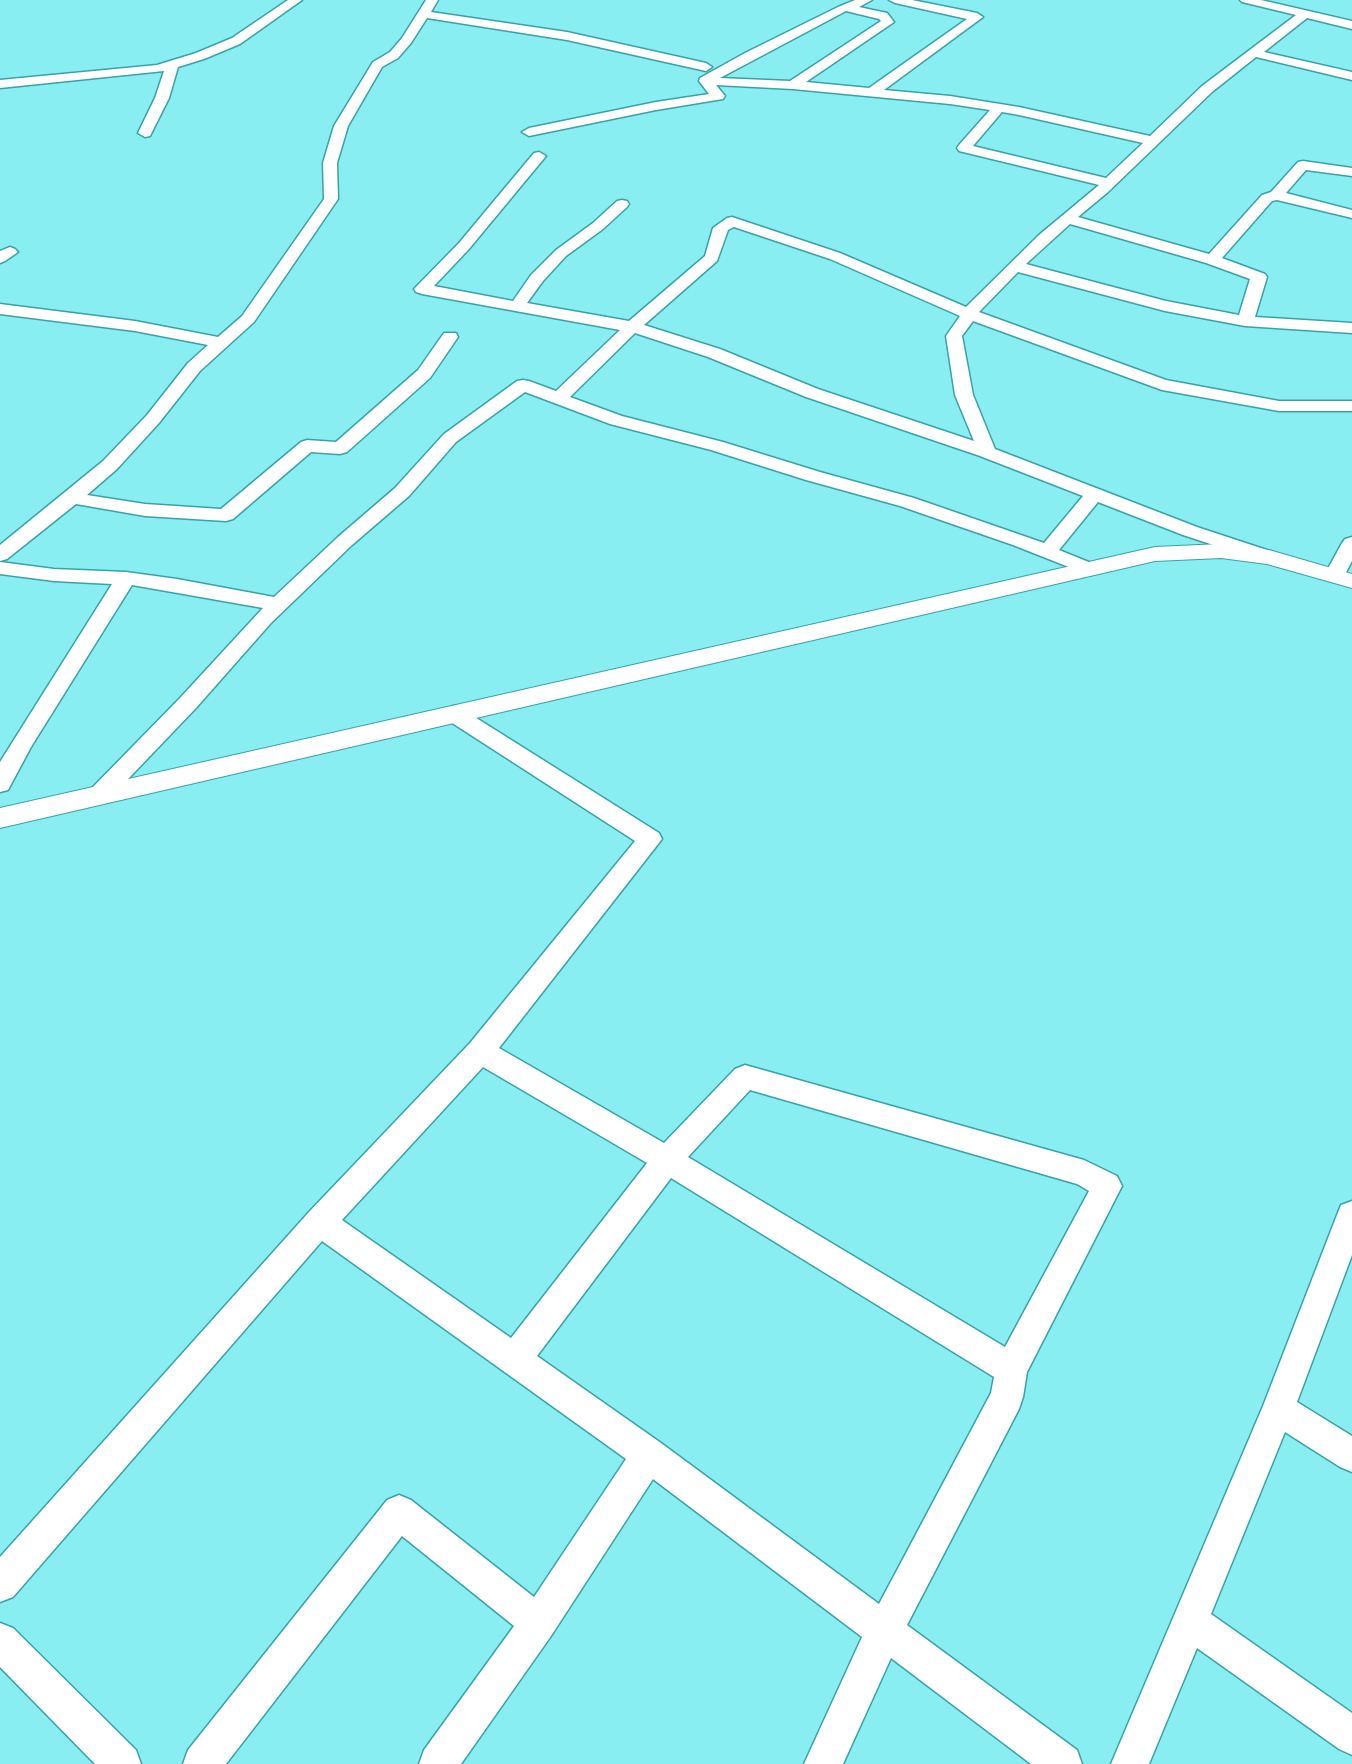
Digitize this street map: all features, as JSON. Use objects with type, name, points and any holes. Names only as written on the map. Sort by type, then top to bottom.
[{"type":"main road","points":[[0,818],[1155,554],[1221,551],[1269,557],[1343,578]]},
{"type":"street","points":[[0,84],[158,69],[200,56],[236,41],[295,0]]},
{"type":"street","points":[[0,555],[110,465],[153,419],[194,367],[248,320],[331,199],[330,163],[341,126],[377,65],[394,55],[407,40],[432,0]]},
{"type":"street","points":[[705,82],[749,56],[866,0]]},
{"type":"street","points":[[872,92],[978,17],[895,0]]},
{"type":"street","points":[[1246,0],[1352,25]]},
{"type":"street","points":[[793,85],[888,22],[883,16],[850,8]]},
{"type":"street","points":[[422,14],[566,36],[706,67]]},
{"type":"street","points":[[987,452],[964,395],[954,336],[976,304],[1067,218],[1109,183],[1207,89],[1305,14]]},
{"type":"street","points":[[1253,54],[1352,76]]},
{"type":"street","points":[[145,133],[162,98],[172,65]]},
{"type":"street","points":[[705,82],[793,85],[950,100],[999,108],[1154,141]]},
{"type":"street","points":[[529,132],[656,106],[718,96],[705,82]]},
{"type":"street","points":[[999,108],[964,148],[1109,183]]},
{"type":"street","points":[[539,156],[464,246],[422,289],[632,327],[714,353],[812,393],[987,452],[1190,531],[1269,557]]},
{"type":"street","points":[[1212,260],[1267,198],[1276,195],[1304,165],[1352,172]]},
{"type":"street","points":[[1276,195],[1352,214]]},
{"type":"street","points":[[518,305],[538,278],[561,253],[598,226],[622,204]]},
{"type":"street","points":[[1067,218],[1212,260],[1259,277],[1245,321]]},
{"type":"street","points":[[559,398],[632,327],[712,258],[722,228],[732,221],[835,256],[969,314],[1162,384],[1279,406],[1352,406]]},
{"type":"street","points":[[1015,266],[1165,306],[1245,321],[1352,328]]},
{"type":"street","points":[[0,309],[135,326],[222,343]]},
{"type":"street","points":[[72,498],[145,510],[226,515],[308,446],[340,448],[424,374],[450,337]]},
{"type":"street","points":[[99,795],[188,703],[279,604],[345,541],[402,492],[450,438],[523,385],[616,420],[717,446],[813,476],[907,502],[1089,569]]},
{"type":"street","points":[[1047,552],[1094,495]]},
{"type":"street","points":[[1343,578],[1352,543]]},
{"type":"street","points":[[0,568],[54,575],[126,578],[177,584],[279,604]]},
{"type":"street","points":[[0,784],[21,745],[126,578]]},
{"type":"street","points":[[0,1584],[320,1222],[480,1051],[650,839],[454,714]]},
{"type":"street","points":[[480,1051],[668,1160],[1011,1369]]},
{"type":"street","points":[[514,1360],[668,1160],[745,1078],[1084,1173],[1107,1186],[1011,1369],[1007,1397],[884,1631],[823,1764]]},
{"type":"street","points":[[1130,1764],[1278,1410],[1352,1215]]},
{"type":"street","points":[[320,1222],[649,1455],[1063,1764]]},
{"type":"street","points":[[1278,1410],[1352,1455]]},
{"type":"street","points":[[438,1764],[538,1623],[649,1455]]},
{"type":"street","points":[[202,1764],[399,1512],[538,1623]]},
{"type":"street","points":[[1190,1621],[1352,1736]]},
{"type":"street","points":[[0,1641],[122,1764]]}]
